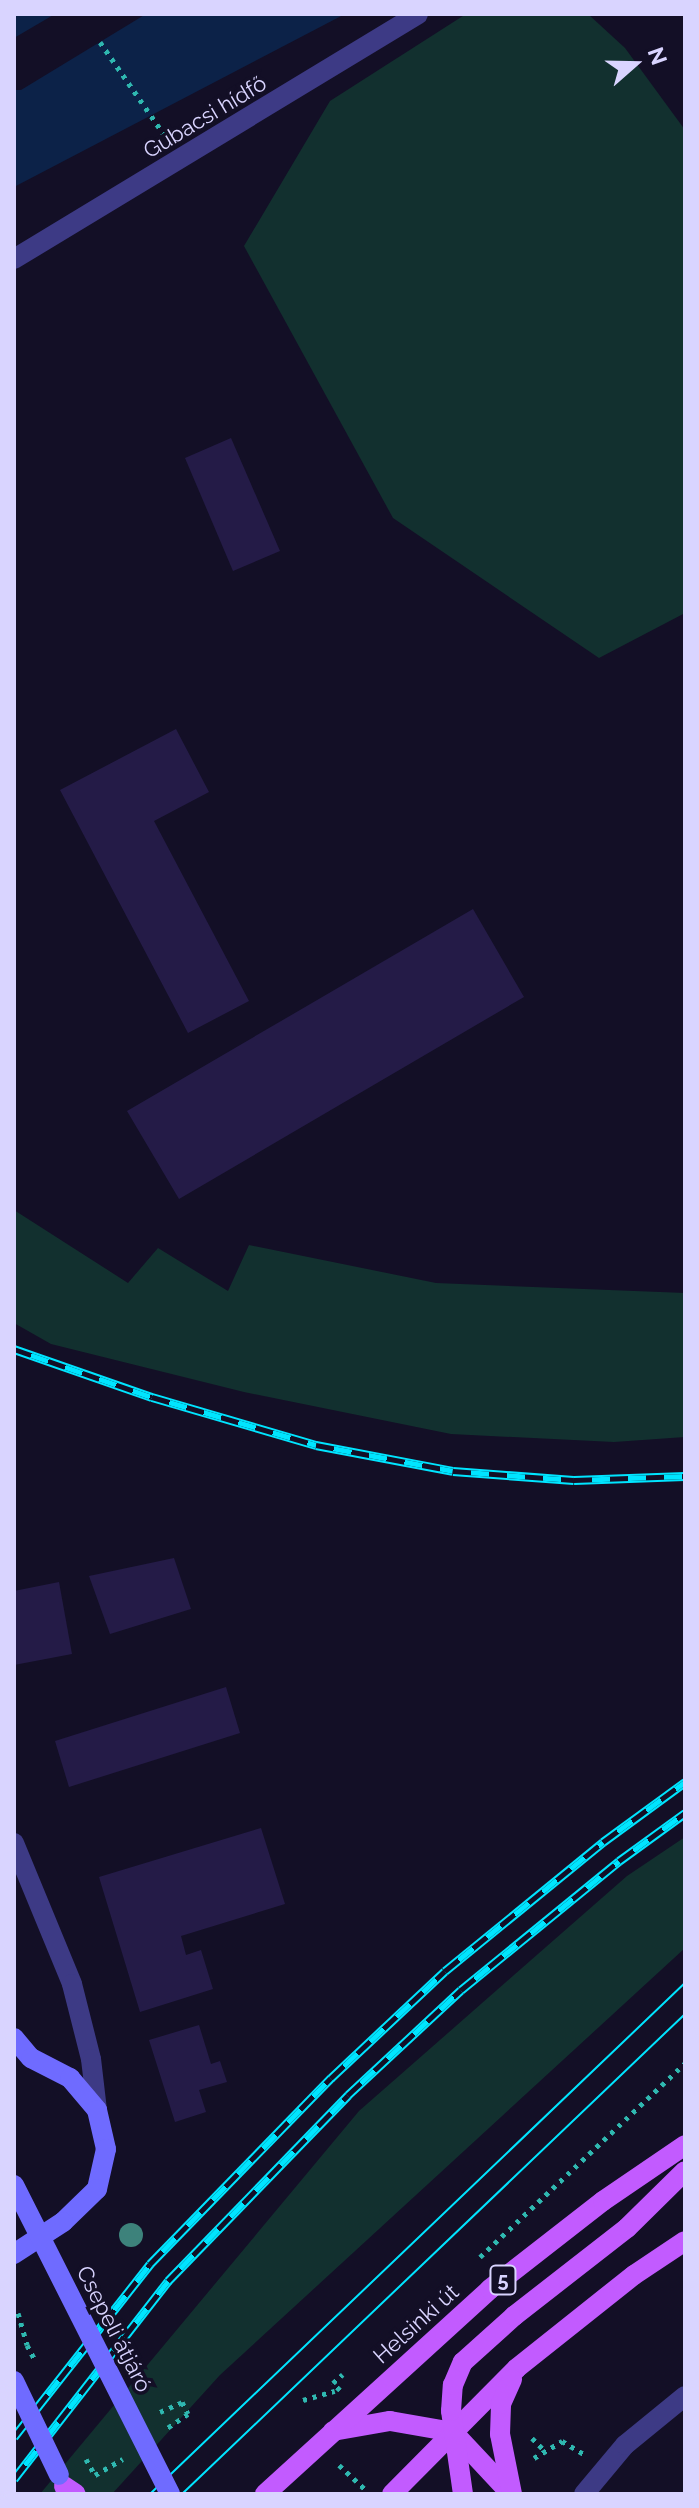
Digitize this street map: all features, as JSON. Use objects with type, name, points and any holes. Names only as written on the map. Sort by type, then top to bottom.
[{"type":"main road","points":[[14,2038],[31,2058],[70,2078],[97,2110],[106,2149],[97,2189],[63,2222],[14,2254]]},
{"type":"main road","name":"Helsinki út","points":[[265,2494],[490,2289],[603,2201],[685,2145]]},
{"type":"main road","points":[[463,2494],[453,2432],[453,2385],[463,2362],[514,2316],[627,2228],[685,2171]]},
{"type":"main road","name":"Csepeli átjáró","points":[[14,2185],[170,2494]]},
{"type":"main road","points":[[392,2494],[517,2368],[634,2275],[685,2241]]},
{"type":"main road","points":[[512,2494],[500,2434],[501,2404],[517,2368]]},
{"type":"main road","points":[[14,2381],[70,2491]]},
{"type":"main road","points":[[333,2431],[390,2421],[453,2432],[512,2494]]},
{"type":"lane","name":"Gubacsi hídfő","points":[[14,259],[418,14]]},
{"type":"lane","points":[[14,1843],[72,1984],[91,2059],[97,2110]]},
{"type":"lane","points":[[584,2494],[625,2445],[685,2396]]},
{"type":"path","points":[[100,42],[181,159]]},
{"type":"path","points":[[478,2259],[685,2063]]},
{"type":"path","points":[[18,2313],[27,2345]]},
{"type":"path","points":[[340,2390],[333,2383],[343,2374]]},
{"type":"path","points":[[303,2400],[340,2390],[351,2379]]},
{"type":"path","points":[[156,2414],[182,2402]]},
{"type":"path","points":[[532,2438],[545,2451]]},
{"type":"path","points":[[508,2473],[562,2441],[605,2467]]},
{"type":"path","points":[[318,2445],[371,2494]]},
{"type":"path","points":[[95,2475],[108,2470]]},
{"type":"green space","points":[[466,14],[588,14],[625,48],[685,130],[685,613],[599,658],[393,518],[244,246],[330,101]]},
{"type":"green space","points":[[14,1210],[128,1283],[158,1248],[228,1291],[249,1245],[436,1283],[685,1293],[685,1437],[614,1442],[451,1434],[244,1392],[51,1344],[14,1323]]},
{"type":"green space","points":[[685,1837],[685,1948],[220,2375],[112,2494],[40,2494],[359,2111],[627,1876]]},
{"type":"water","points":[[14,14],[345,14],[14,187]]},
{"type":"pier","points":[[55,14],[146,14],[21,90],[14,90],[14,38]]},
{"type":"building","points":[[231,438],[280,551],[233,571],[185,458]]},
{"type":"building","points":[[176,729],[209,792],[154,821],[249,1001],[188,1033],[60,790]]},
{"type":"building","points":[[473,909],[524,997],[179,1199],[127,1111]]},
{"type":"building","points":[[174,1558],[191,1609],[110,1634],[89,1576]]},
{"type":"building","points":[[59,1582],[72,1654],[14,1665],[14,1591]]},
{"type":"building","points":[[226,1687],[240,1733],[69,1787],[55,1741]]},
{"type":"building","points":[[261,1828],[285,1904],[181,1936],[186,1955],[201,1950],[213,1989],[140,2012],[99,1877]]},
{"type":"building","points":[[199,2025],[211,2064],[220,2061],[227,2082],[199,2090],[206,2112],[175,2122],[149,2040]]},
{"type":"tram line","points":[[150,2494],[685,1983]]},
{"type":"tram line","points":[[182,2494],[685,2014]]},
{"type":"railway","points":[[14,1349],[152,1397],[316,1445],[453,1471],[574,1480],[685,1476]]},
{"type":"railway","points":[[14,2437],[150,2264],[331,2078],[445,1971],[603,1842],[685,1782]]},
{"type":"railway","points":[[14,2479],[168,2281],[348,2095],[461,1990],[619,1861],[685,1813]]}]
